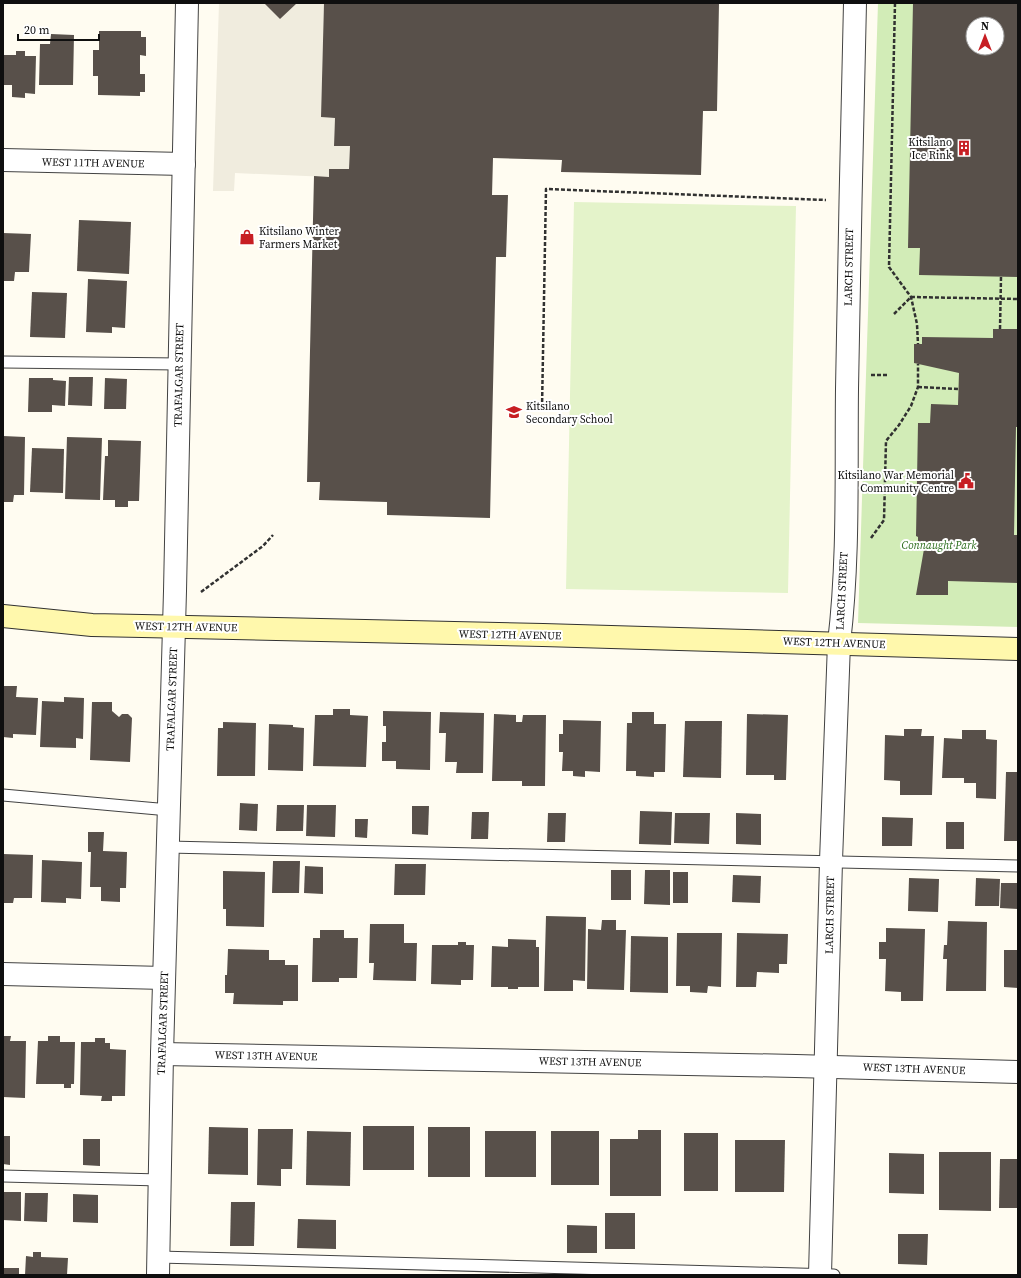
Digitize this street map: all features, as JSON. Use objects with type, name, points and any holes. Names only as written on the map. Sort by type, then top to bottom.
[{"type":"street","name":"TRAFALGAR STREET","points":[[158,1266],[162,1054],[174,627],[187,3]]},
{"type":"street","name":"LARCH STREET","points":[[820,1275],[831,861],[839,643],[843,610],[845,542],[855,3]]},
{"type":"street","name":"WEST 11TH AVENUE","points":[[3,160],[184,164]]},
{"type":"street","name":"WEST 12TH AVENUE","points":[[3,616],[92,625],[839,643],[1018,649]]},
{"type":"street","points":[[3,974],[164,978]]},
{"type":"street","name":"WEST 13TH AVENUE","points":[[162,1054],[1018,1072]]},
{"type":"lane","points":[[3,362],[179,364]]},
{"type":"lane","points":[[3,795],[169,810]]},
{"type":"lane","points":[[168,847],[1018,866]]},
{"type":"lane","points":[[3,1176],[160,1180]]},
{"type":"lane","points":[[158,1266],[834,1275]]},
{"type":"path","points":[[895,3],[889,267],[911,298],[917,324],[918,344]]},
{"type":"path","points":[[542,408],[546,189],[851,202]]},
{"type":"path","points":[[1000,329],[1001,277]]},
{"type":"path","points":[[894,314],[911,298],[1018,299]]},
{"type":"path","points":[[870,541],[884,520],[886,441],[912,406],[918,387],[918,364]]},
{"type":"path","points":[[918,387],[958,389]]},
{"type":"path","points":[[201,592],[263,546],[273,535]]},
{"type":"green space","name":"Connaught Park","points":[[878,3],[1018,3],[1018,627],[858,623]]},
{"type":"green space","points":[[574,202],[796,206],[788,593],[566,589]]},
{"type":"shaded area","points":[[219,3],[324,3],[321,117],[335,118],[334,145],[350,146],[349,169],[329,169],[329,177],[235,173],[234,191],[213,191]]},
{"type":"building","points":[[264,3],[297,3],[280,19]]},
{"type":"building","points":[[324,3],[719,3],[717,111],[703,111],[701,175],[561,172],[562,160],[493,158],[492,195],[508,195],[506,257],[496,257],[490,518],[387,515],[387,502],[319,500],[320,482],[307,482],[314,176],[329,177],[329,169],[349,169],[350,146],[334,146],[335,118],[321,117]]},
{"type":"building","name":"Kitsilano Ice Rink","points":[[913,3],[1018,3],[1018,277],[919,275],[920,248],[908,248]]},
{"type":"building","points":[[99,31],[141,31],[141,37],[146,37],[146,56],[140,55],[140,74],[145,74],[145,92],[140,92],[140,96],[98,95],[98,76],[93,76],[93,50],[99,50]]},
{"type":"building","points":[[51,34],[74,35],[73,85],[39,85],[40,44],[50,44]]},
{"type":"building","points":[[16,51],[25,51],[25,56],[36,56],[35,94],[25,93],[25,98],[12,97],[12,85],[3,85],[3,55],[16,55]]},
{"type":"building","points":[[79,220],[131,222],[129,274],[77,271]]},
{"type":"building","points":[[3,233],[31,234],[29,272],[15,272],[14,281],[3,281]]},
{"type":"building","points":[[88,279],[127,281],[125,328],[112,327],[112,333],[86,332]]},
{"type":"building","points":[[32,292],[67,293],[65,338],[30,337]]},
{"type":"building","name":"Kitsilano War Memorial Community Centre","points":[[993,329],[1018,329],[1018,427],[1016,427],[1014,535],[1018,535],[1018,583],[948,581],[948,595],[916,595],[924,549],[918,549],[918,537],[916,536],[918,423],[930,423],[931,404],[958,405],[959,373],[914,363],[914,344],[922,344],[922,337],[993,338]]},
{"type":"building","points":[[69,377],[93,377],[92,406],[68,405]]},
{"type":"building","points":[[29,378],[53,378],[53,380],[66,381],[65,406],[52,405],[52,412],[28,412]]},
{"type":"building","points":[[105,378],[127,379],[126,409],[104,409]]},
{"type":"building","points":[[3,436],[25,437],[24,495],[14,495],[13,502],[3,502]]},
{"type":"building","points":[[67,437],[102,438],[100,500],[65,499]]},
{"type":"building","points":[[108,440],[141,441],[139,501],[128,501],[128,507],[115,507],[115,500],[103,500],[105,456],[108,456]]},
{"type":"building","points":[[32,448],[64,449],[63,493],[30,492]]},
{"type":"building","points":[[3,686],[17,686],[16,697],[38,698],[36,735],[13,734],[13,738],[3,737]]},
{"type":"building","points":[[64,697],[84,698],[83,739],[76,738],[76,748],[40,747],[42,701],[64,702]]},
{"type":"building","points":[[92,702],[112,702],[112,711],[119,717],[122,714],[128,714],[132,718],[130,762],[90,760]]},
{"type":"building","points":[[333,709],[350,709],[350,715],[368,716],[366,767],[313,766],[315,715],[333,715]]},
{"type":"building","points":[[383,711],[431,712],[430,770],[396,769],[396,761],[382,761],[382,742],[386,742],[386,726],[383,726]]},
{"type":"building","points":[[440,712],[484,713],[483,773],[456,773],[457,762],[445,762],[446,733],[439,733]]},
{"type":"building","points":[[632,712],[654,712],[654,724],[666,724],[665,772],[654,772],[654,777],[636,776],[636,771],[626,771],[627,723],[632,723]]},
{"type":"building","points":[[494,714],[516,715],[516,722],[522,722],[523,715],[546,715],[545,786],[522,786],[522,781],[492,781]]},
{"type":"building","points":[[747,714],[788,715],[786,780],[774,780],[774,775],[746,775]]},
{"type":"building","points":[[563,720],[601,721],[600,772],[585,771],[585,777],[573,776],[573,771],[562,771],[563,752],[559,752],[559,734],[563,734]]},
{"type":"building","points":[[685,721],[722,721],[721,778],[683,777]]},
{"type":"building","points":[[223,722],[256,723],[255,776],[217,776],[218,728],[223,728]]},
{"type":"building","points":[[269,724],[293,725],[293,727],[304,728],[303,771],[268,770]]},
{"type":"building","points":[[904,729],[922,729],[921,736],[934,736],[932,795],[900,795],[900,781],[884,780],[885,735],[904,736]]},
{"type":"building","points":[[962,730],[986,730],[986,739],[997,740],[996,799],[976,798],[976,783],[964,783],[964,778],[942,778],[944,738],[962,739]]},
{"type":"building","points":[[1006,772],[1018,772],[1018,841],[1004,841]]},
{"type":"building","points":[[240,803],[258,804],[257,831],[239,830]]},
{"type":"building","points":[[277,805],[304,805],[303,831],[276,831]]},
{"type":"building","points":[[307,805],[336,805],[335,837],[306,836]]},
{"type":"building","points":[[412,806],[429,806],[428,835],[412,834]]},
{"type":"building","points":[[640,811],[672,812],[671,845],[639,844]]},
{"type":"building","points":[[472,812],[489,812],[488,839],[471,839]]},
{"type":"building","points":[[548,813],[566,813],[565,842],[547,842]]},
{"type":"building","points":[[675,813],[710,813],[709,844],[674,843]]},
{"type":"building","points":[[736,813],[761,814],[761,845],[736,844]]},
{"type":"building","points":[[882,817],[913,818],[912,846],[882,846]]},
{"type":"building","points":[[355,819],[368,819],[367,838],[355,837]]},
{"type":"building","points":[[946,822],[964,822],[964,849],[946,849]]},
{"type":"building","points":[[88,832],[104,832],[103,851],[127,852],[126,888],[120,888],[120,902],[101,901],[101,887],[90,887],[91,852],[88,852]]},
{"type":"building","points":[[3,854],[33,855],[32,898],[14,898],[13,903],[3,903]]},
{"type":"building","points":[[42,860],[82,862],[81,899],[66,898],[66,903],[41,902]]},
{"type":"building","points":[[273,861],[300,861],[299,893],[272,893]]},
{"type":"building","points":[[395,864],[426,864],[425,895],[394,895]]},
{"type":"building","points":[[305,866],[323,867],[323,894],[304,893]]},
{"type":"building","points":[[611,870],[631,870],[631,900],[611,900]]},
{"type":"building","points":[[645,870],[670,870],[670,905],[644,904]]},
{"type":"building","points":[[223,871],[265,872],[264,927],[226,926],[226,909],[223,909]]},
{"type":"building","points":[[673,872],[688,872],[688,903],[673,903]]},
{"type":"building","points":[[733,875],[761,876],[760,903],[732,902]]},
{"type":"building","points":[[909,878],[939,879],[938,912],[908,911]]},
{"type":"building","points":[[976,878],[1000,879],[999,906],[975,906]]},
{"type":"building","points":[[1001,883],[1018,883],[1018,909],[1000,908]]},
{"type":"building","points":[[546,916],[586,917],[585,981],[573,980],[573,991],[544,991]]},
{"type":"building","points":[[602,920],[616,920],[616,930],[626,930],[624,990],[587,989],[588,929],[601,930]]},
{"type":"building","points":[[948,921],[987,922],[986,991],[946,991],[947,959],[943,959],[944,945],[947,945]]},
{"type":"building","points":[[370,924],[404,924],[404,943],[417,943],[416,981],[373,980],[374,963],[369,963]]},
{"type":"building","points":[[886,928],[925,929],[923,1001],[901,1001],[901,992],[885,991],[886,959],[879,959],[879,942],[886,942]]},
{"type":"building","points":[[320,930],[344,930],[344,938],[358,938],[357,978],[339,978],[339,982],[312,982],[313,938],[320,938]]},
{"type":"building","points":[[677,933],[722,933],[721,987],[708,986],[707,993],[690,992],[690,986],[676,986]]},
{"type":"building","points":[[737,933],[788,934],[787,964],[779,964],[779,973],[757,972],[756,987],[736,987]]},
{"type":"building","points":[[631,936],[668,937],[668,993],[630,992]]},
{"type":"building","points":[[508,939],[536,940],[536,947],[539,947],[539,987],[518,987],[518,989],[508,989],[508,987],[491,987],[492,946],[508,947]]},
{"type":"building","points":[[458,942],[466,942],[466,945],[474,945],[473,980],[461,980],[461,985],[431,984],[432,945],[458,945]]},
{"type":"building","points":[[228,949],[269,950],[269,960],[285,960],[285,965],[298,965],[298,1001],[283,1001],[283,1005],[233,1004],[234,993],[225,993],[225,975],[227,975]]},
{"type":"building","points":[[1004,950],[1018,950],[1018,988],[1004,987]]},
{"type":"building","points":[[3,1036],[11,1036],[10,1041],[26,1041],[25,1098],[3,1097]]},
{"type":"building","points":[[48,1036],[60,1036],[60,1042],[75,1042],[74,1084],[71,1084],[71,1088],[64,1088],[64,1084],[36,1084],[38,1041],[48,1041]]},
{"type":"building","points":[[95,1038],[105,1038],[105,1043],[110,1043],[110,1049],[126,1050],[125,1096],[112,1096],[112,1101],[101,1101],[102,1096],[80,1095],[81,1042],[95,1042]]},
{"type":"building","points":[[363,1126],[414,1126],[414,1170],[363,1170]]},
{"type":"building","points":[[209,1127],[248,1128],[248,1175],[208,1174]]},
{"type":"building","points":[[428,1127],[470,1127],[470,1177],[428,1177]]},
{"type":"building","points":[[258,1129],[293,1129],[292,1169],[281,1169],[281,1186],[257,1185]]},
{"type":"building","points":[[638,1130],[661,1130],[661,1196],[610,1196],[610,1139],[638,1139]]},
{"type":"building","points":[[307,1131],[351,1132],[350,1186],[306,1185]]},
{"type":"building","points":[[485,1131],[536,1131],[536,1177],[485,1177]]},
{"type":"building","points":[[551,1131],[599,1131],[599,1185],[551,1185]]},
{"type":"building","points":[[684,1133],[718,1133],[718,1191],[684,1191]]},
{"type":"building","points":[[3,1136],[10,1136],[10,1165],[3,1164]]},
{"type":"building","points":[[83,1139],[100,1139],[100,1166],[83,1165]]},
{"type":"building","points":[[735,1140],[785,1140],[784,1192],[735,1192]]},
{"type":"building","points":[[939,1152],[991,1152],[991,1211],[939,1210]]},
{"type":"building","points":[[889,1153],[924,1154],[924,1194],[889,1193]]},
{"type":"building","points":[[1000,1159],[1018,1159],[1018,1208],[999,1208]]},
{"type":"building","points":[[3,1192],[21,1192],[21,1221],[3,1220]]},
{"type":"building","points":[[25,1193],[48,1193],[47,1222],[24,1221]]},
{"type":"building","points":[[73,1194],[98,1195],[98,1223],[73,1222]]},
{"type":"building","points":[[231,1202],[255,1202],[254,1246],[230,1246]]},
{"type":"building","points":[[605,1213],[635,1213],[635,1249],[605,1249]]},
{"type":"building","points":[[298,1219],[336,1220],[336,1249],[297,1248]]},
{"type":"building","points":[[567,1225],[597,1226],[597,1253],[567,1253]]},
{"type":"building","points":[[898,1234],[928,1234],[927,1265],[898,1264]]},
{"type":"building","points":[[33,1252],[41,1252],[41,1257],[68,1258],[67,1275],[25,1275],[26,1256],[33,1257]]},
{"type":"building","points":[[3,1268],[19,1268],[19,1275],[3,1275]]},
{"type":"place","name":"Kitsilano Ice Rink","points":[[964,148]]},
{"type":"place","name":"Kitsilano Winter Farmers Market","points":[[247,237]]},
{"type":"place","name":"Kitsilano Secondary School","points":[[514,412]]},
{"type":"place","name":"Kitsilano War Memorial Community Centre","points":[[966,481]]}]
